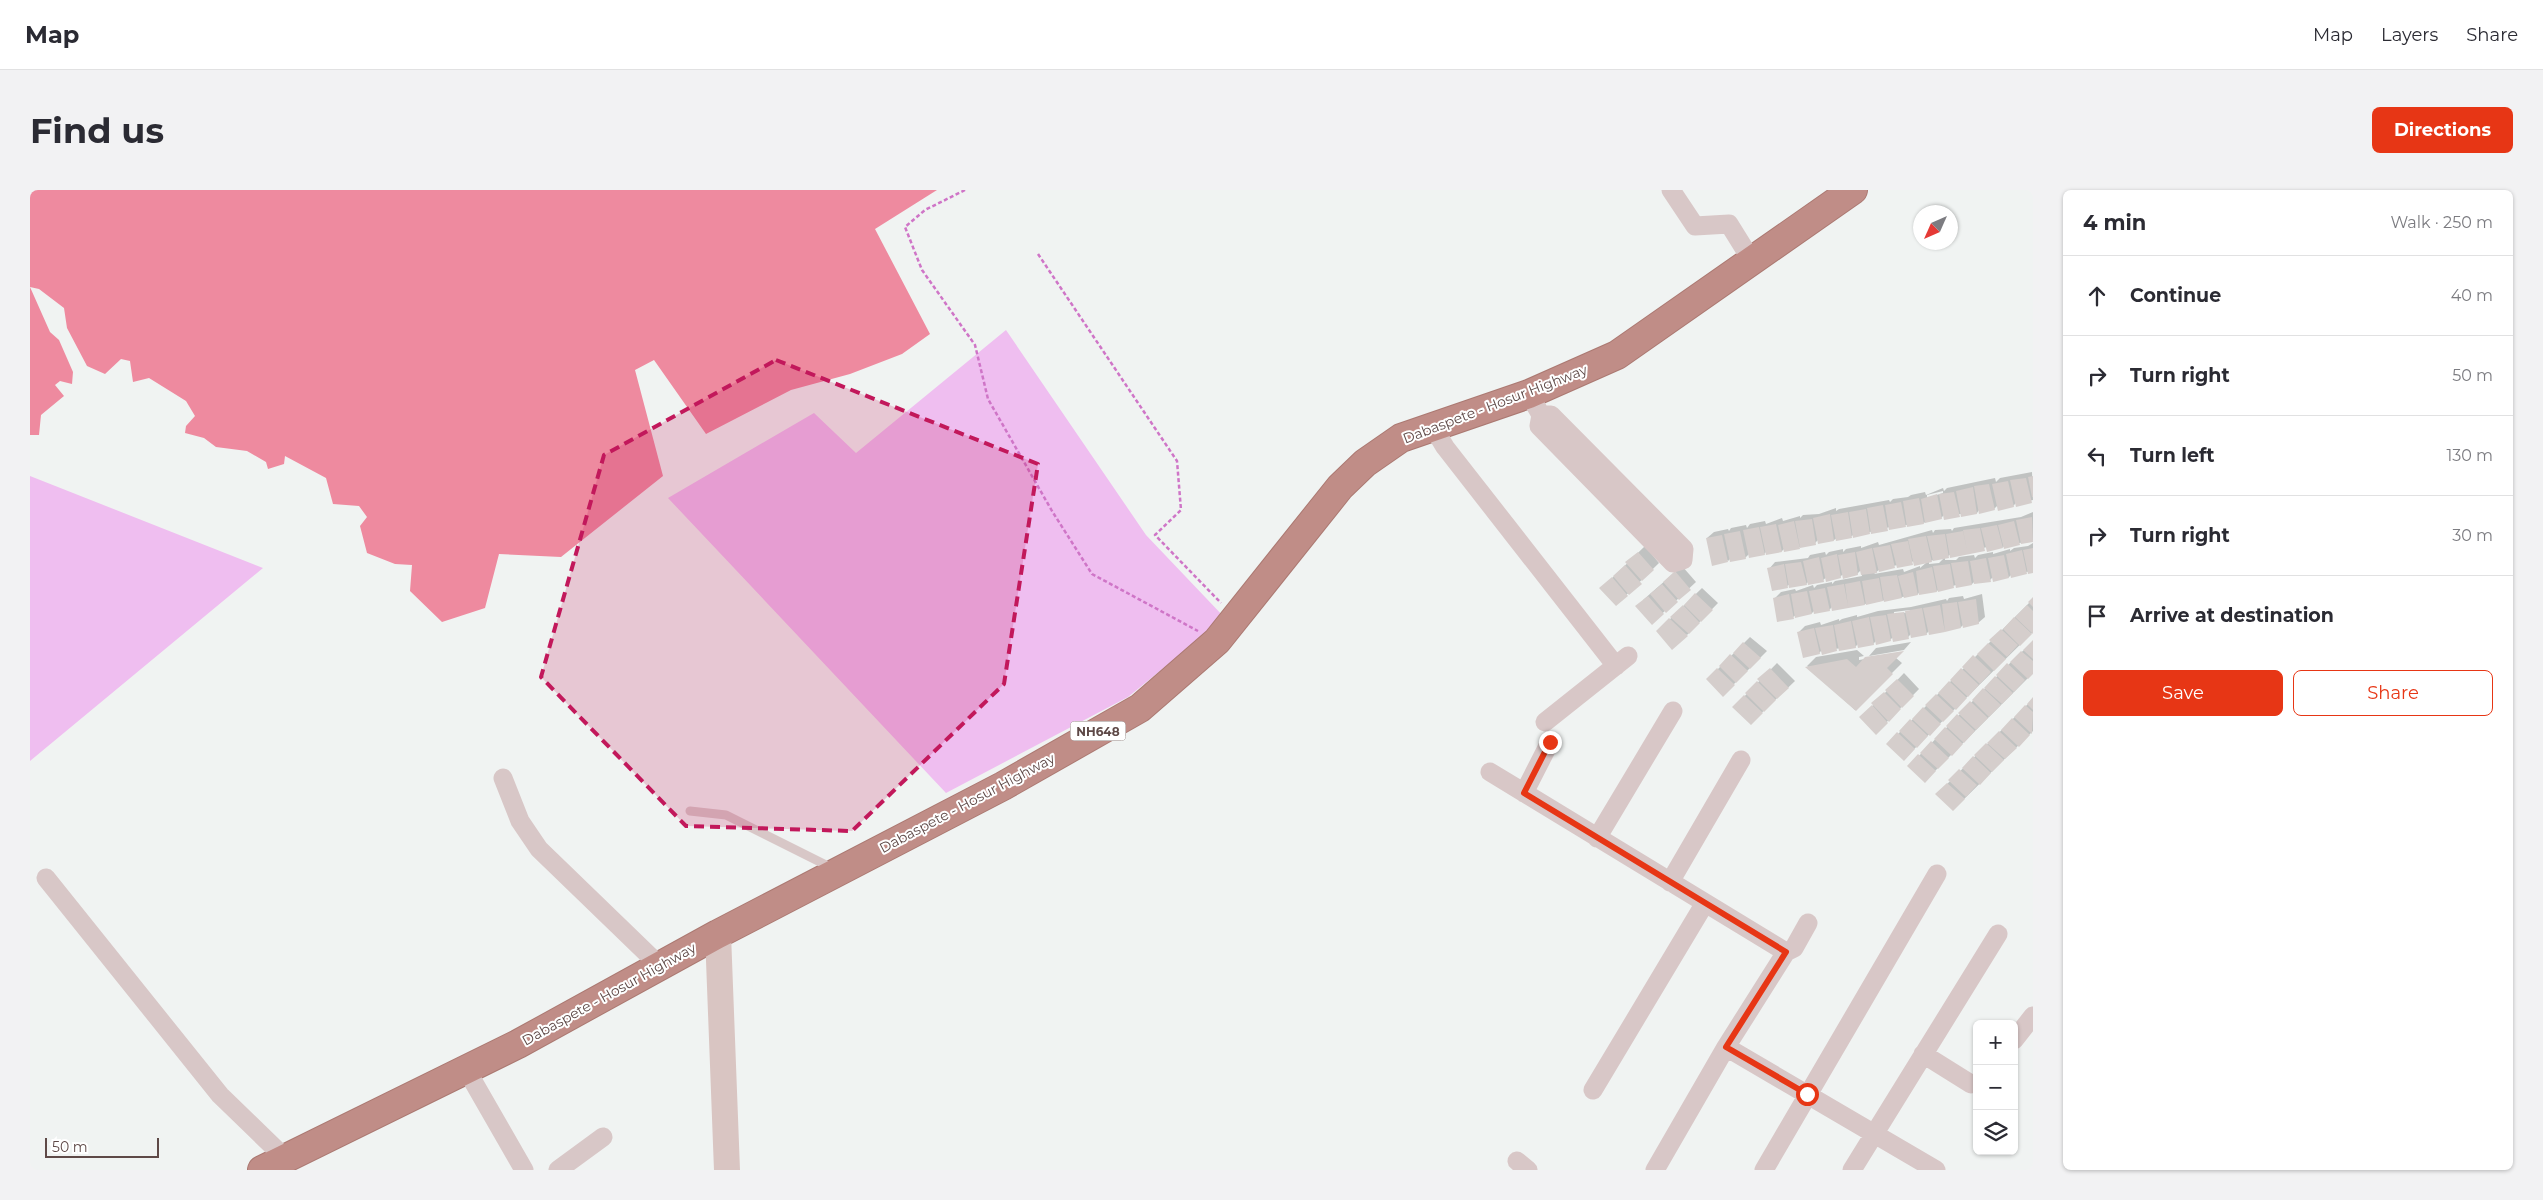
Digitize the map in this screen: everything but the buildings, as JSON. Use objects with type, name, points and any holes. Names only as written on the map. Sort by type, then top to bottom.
[{"type":"highway","name":"Dabaspete - Hosur Highway","points":[[273,1164],[518,1044],[718,934],[1003,786],[1140,708],[1217,641],[1340,487],[1365,463],[1401,438],[1433,427],[1535,404],[1617,355],[1853,190]]},
{"type":"street","points":[[1671,190],[1695,226],[1729,224],[1752,261]]},
{"type":"street","points":[[1535,404],[1551,415],[1684,549],[1683,560],[1672,563],[1539,426],[1535,404]]},
{"type":"street","points":[[1433,427],[1445,447],[1622,661],[1545,722]]},
{"type":"street","points":[[1598,838],[1673,711]]},
{"type":"street","points":[[1524,793],[1550,742]]},
{"type":"street","points":[[1670,882],[1741,760]]},
{"type":"street","points":[[1490,772],[1786,952]]},
{"type":"street","points":[[503,778],[520,821],[538,849],[660,966]]},
{"type":"street","points":[[1764,1170],[1937,874]]},
{"type":"street","points":[[46,878],[273,1164]]},
{"type":"street","points":[[1594,1090],[1705,903]]},
{"type":"street","points":[[1655,1170],[1726,1047],[1786,952],[1794,948],[1808,923]]},
{"type":"street","points":[[718,934],[727,1170]]},
{"type":"street","points":[[1852,1170],[1998,934]]},
{"type":"street","points":[[2018,1035],[2033,1016]]},
{"type":"street","points":[[1726,1047],[1936,1170]]},
{"type":"street","points":[[1923,1054],[1973,1084]]},
{"type":"street","points":[[466,1070],[524,1170]]},
{"type":"street","points":[[558,1170],[603,1137]]},
{"type":"lane","points":[[690,811],[726,815],[839,871]]},
{"type":"path","points":[[965,190],[925,210],[905,227],[922,270],[975,345],[988,399],[1052,511],[1092,574],[1217,641]]},
{"type":"path","points":[[1038,254],[1177,462],[1181,510],[1155,535],[1220,602],[1238,616]]},
{"type":"highlighted area","points":[[776,360],[1038,464],[1004,684],[852,831],[686,826],[541,677],[604,455]]},
{"type":"shaded area","points":[[30,190],[937,190],[875,229],[930,334],[902,354],[850,374],[791,390],[706,434],[654,360],[635,370],[663,476],[561,557],[499,554],[485,608],[442,622],[410,591],[412,565],[395,564],[367,553],[360,526],[367,517],[359,506],[333,504],[326,478],[285,456],[284,464],[268,469],[266,462],[247,451],[216,447],[204,438],[185,433],[186,426],[195,416],[186,401],[149,378],[133,382],[130,361],[121,359],[105,374],[87,366],[67,328],[64,308],[39,289],[30,287]]},
{"type":"shaded area","points":[[30,287],[50,332],[59,340],[73,372],[72,384],[60,381],[55,385],[64,396],[41,415],[39,435],[30,435]]},
{"type":"shaded area","points":[[1006,330],[1146,535],[1225,618],[1128,697],[946,793],[668,498],[814,413],[856,453]]},
{"type":"shaded area","points":[[30,476],[263,568],[30,761]]},
{"type":"route","points":[[1550,742],[1524,793],[1786,952],[1726,1047],[1807,1094]]}]
